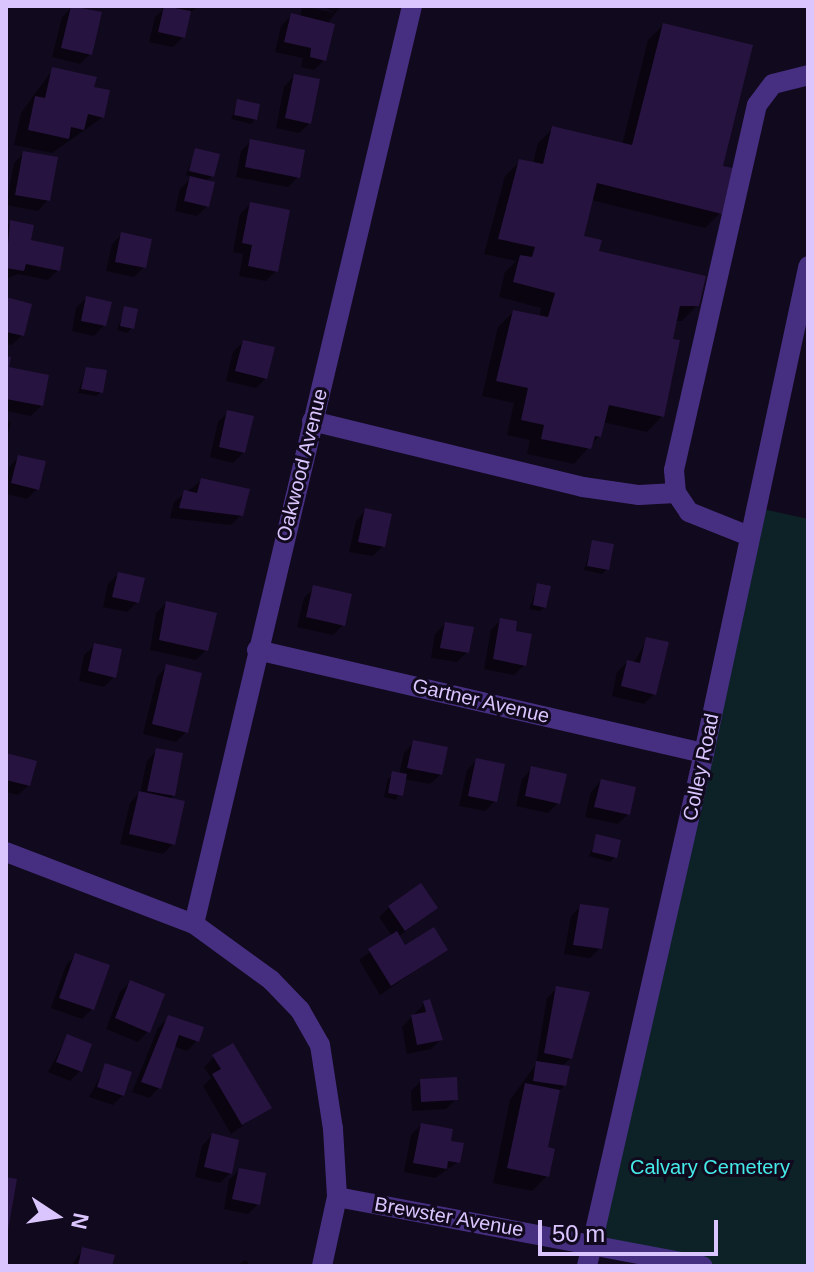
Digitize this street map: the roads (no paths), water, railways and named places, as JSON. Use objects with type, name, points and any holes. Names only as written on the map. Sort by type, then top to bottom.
[{"type":"street","name":"Oakwood Avenue","points":[[194,924],[412,6]]},
{"type":"street","points":[[749,536],[689,512],[676,493],[674,470],[757,105],[773,84],[808,75]]},
{"type":"street","name":"Colley Road","points":[[587,1266],[704,753],[808,266]]},
{"type":"street","points":[[312,421],[583,487],[676,493]]},
{"type":"street","name":"Gartner Avenue","points":[[257,650],[704,753]]},
{"type":"street","points":[[6,852],[194,924],[271,980],[300,1010],[320,1045],[333,1129],[337,1197],[322,1266]]},
{"type":"street","name":"Brewster Avenue","points":[[337,1197],[592,1241],[703,1266]]},
{"type":"park label","name":"Calvary Cemetery","points":[[710,1167]]}]
